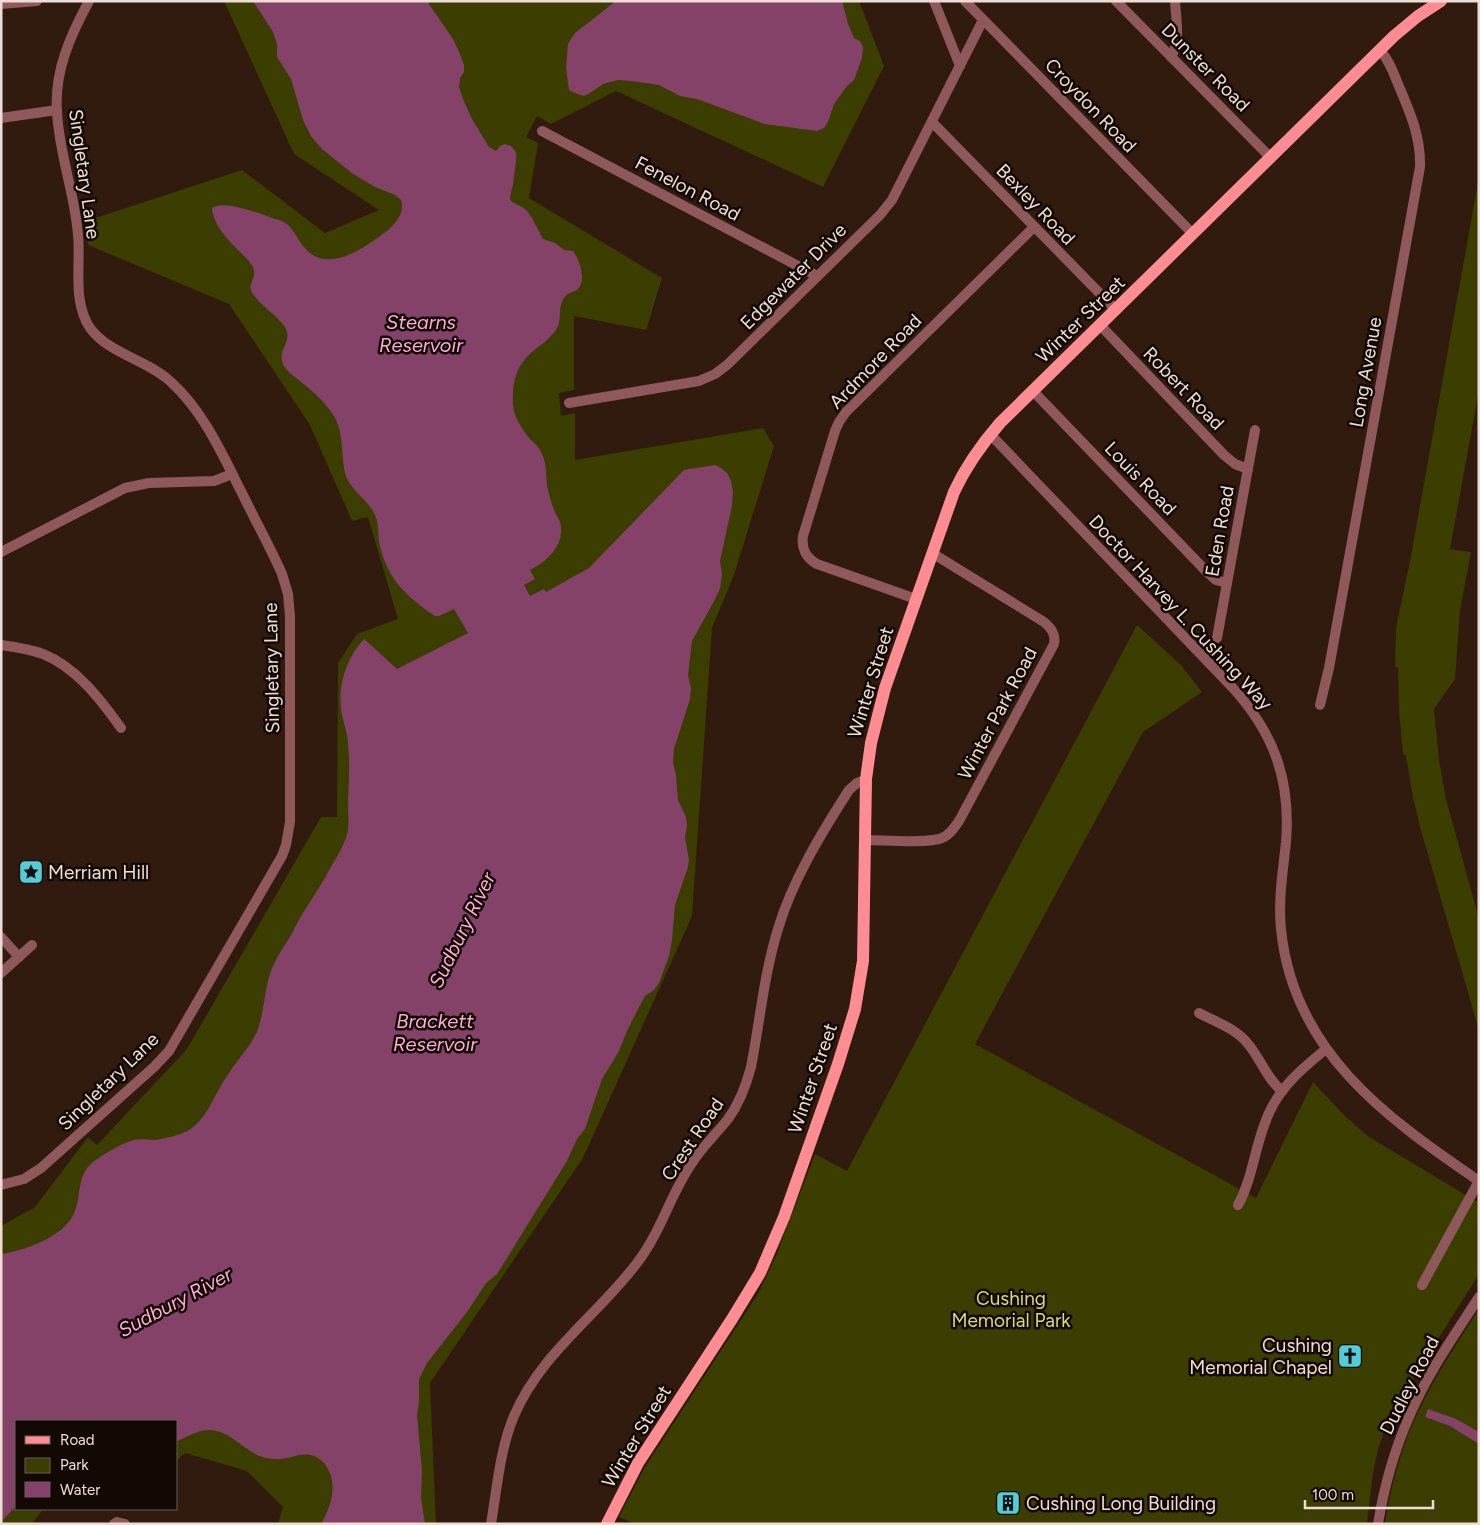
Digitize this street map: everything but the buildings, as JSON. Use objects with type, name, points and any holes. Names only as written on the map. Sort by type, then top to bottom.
[{"type":"main road","name":"Winter Street","points":[[607,1524],[638,1464],[751,1289],[768,1258],[842,1050],[858,993],[864,945],[866,778],[871,743],[879,708],[932,552],[959,481],[973,456],[990,434],[1033,391],[1380,50],[1408,24],[1441,1]]},
{"type":"street","points":[[1,4],[37,1]]},
{"type":"street","points":[[934,1],[960,66]]},
{"type":"street","name":"Croydon Road","points":[[965,1],[1193,234]]},
{"type":"street","name":"Dunster Road","points":[[1116,1],[1271,158]]},
{"type":"street","points":[[1171,57],[1177,40],[1175,1]]},
{"type":"street","name":"Singletary Lane","points":[[1,1185],[24,1179],[41,1168],[154,1067],[169,1050],[276,866],[286,845],[290,810],[290,616],[288,594],[277,563],[208,428],[194,407],[178,388],[152,367],[102,340],[90,328],[81,304],[78,284],[78,228],[61,145],[57,110],[58,88],[65,51],[87,2]]},
{"type":"street","name":"Edgewater Drive","points":[[569,403],[699,380],[715,374],[728,365],[880,215],[892,200],[983,20]]},
{"type":"street","name":"Long Avenue","points":[[1320,705],[1333,649],[1420,167],[1420,148],[1412,118],[1390,65],[1380,50]]},
{"type":"street","points":[[1,118],[57,110]]},
{"type":"street","name":"Bexley Road","points":[[932,122],[1116,310]]},
{"type":"street","name":"Fenelon Road","points":[[542,131],[817,276]]},
{"type":"street","name":"Ardmore Road","points":[[916,599],[817,564],[805,552],[802,542],[803,536],[835,431],[846,412],[1034,227]]},
{"type":"street","name":"Robert Road","points":[[1100,325],[1224,455],[1235,464],[1248,469]]},
{"type":"street","name":"Louis Road","points":[[1033,391],[1206,571],[1216,580],[1227,583]]},
{"type":"street","name":"Eden Road","points":[[1217,638],[1255,430]]},
{"type":"street","name":"Doctor Harvey L. Cushing Way","points":[[990,434],[1237,693],[1262,725],[1277,759],[1285,792],[1287,820],[1280,916],[1284,949],[1290,976],[1298,999],[1310,1024],[1326,1049],[1354,1082],[1391,1117],[1432,1149],[1479,1181]]},
{"type":"street","points":[[1,552],[124,488],[149,483],[214,481],[232,474]]},
{"type":"street","name":"Winter Park Road","points":[[866,840],[929,840],[944,838],[950,833],[963,813],[1054,644],[1054,634],[1044,622],[932,552]]},
{"type":"street","points":[[1,645],[34,651],[60,662],[96,696],[122,728]]},
{"type":"street","name":"Crest Road","points":[[491,1524],[506,1441],[514,1417],[526,1392],[549,1359],[609,1297],[638,1262],[662,1222],[690,1165],[727,1119],[739,1100],[748,1078],[771,955],[787,903],[805,866],[849,790],[866,778]]},
{"type":"street","points":[[1,937],[19,957]]},
{"type":"street","points":[[1,973],[32,946]]},
{"type":"street","points":[[1200,1013],[1244,1038],[1266,1074],[1282,1091]]},
{"type":"street","points":[[1238,1205],[1248,1182],[1269,1112],[1282,1091],[1295,1076],[1326,1049]]},
{"type":"street","points":[[1422,1285],[1479,1181]]},
{"type":"street","name":"Dudley Road","points":[[1378,1524],[1390,1470],[1408,1419],[1434,1368],[1479,1297]]},
{"type":"street","points":[[114,1524],[117,1522],[125,1524]]},
{"type":"green space","points":[[224,1],[859,1],[884,66],[823,187],[616,91],[551,124],[537,116],[526,137],[538,143],[529,198],[662,278],[646,330],[574,316],[574,390],[559,393],[561,416],[575,413],[575,460],[763,428],[774,446],[734,575],[712,628],[692,916],[583,1158],[430,1383],[436,1524],[278,1524],[283,1507],[247,1471],[185,1453],[178,1459],[178,1420],[15,1420],[15,1510],[42,1510],[32,1524],[1,1524],[1,1226],[35,1207],[88,1137],[97,1145],[187,1049],[321,817],[337,817],[338,663],[357,634],[398,619],[368,517],[352,521],[310,425],[229,304],[88,245],[86,221],[242,170],[325,233],[379,210],[294,154]]},
{"type":"green space","points":[[1479,177],[1479,390],[1450,549],[1471,552],[1460,611],[1455,679],[1434,709],[1439,760],[1446,799],[1479,919],[1479,1030],[1420,827],[1406,756],[1403,754],[1398,668],[1395,667],[1396,628],[1411,556]]},
{"type":"green space","name":"Cushing Memorial Park","points":[[1137,625],[1181,665],[1202,692],[1143,732],[975,1044],[1256,1198],[1313,1082],[1344,1115],[1369,1137],[1479,1203],[1479,1274],[1399,1401],[1386,1426],[1378,1449],[1373,1473],[1367,1524],[635,1524],[619,1517],[645,1467],[758,1294],[776,1256],[815,1154],[847,1171]]},
{"type":"green space","points":[[1479,1309],[1479,1524],[1385,1524],[1396,1473],[1412,1425],[1435,1380]]},
{"type":"water","name":"Brackett Reservoir","points":[[253,1],[427,1],[453,39],[460,54],[464,65],[464,72],[460,78],[459,87],[472,119],[489,147],[496,151],[505,144],[511,146],[516,152],[510,200],[528,212],[543,239],[555,243],[564,250],[573,251],[578,260],[582,276],[580,286],[564,298],[556,330],[521,364],[513,390],[513,405],[519,423],[543,455],[548,490],[555,513],[560,522],[561,530],[558,544],[554,551],[543,562],[530,570],[535,579],[524,585],[530,596],[544,589],[546,592],[589,568],[684,470],[715,465],[727,473],[731,481],[733,492],[732,506],[720,561],[722,574],[720,589],[692,641],[688,675],[691,688],[690,699],[674,749],[673,762],[678,800],[686,817],[687,825],[685,838],[689,860],[688,867],[675,905],[669,956],[659,983],[654,990],[645,996],[619,1051],[602,1079],[585,1129],[577,1139],[567,1161],[497,1274],[486,1283],[467,1312],[427,1363],[419,1379],[417,1415],[422,1471],[421,1498],[425,1524],[321,1524],[331,1501],[333,1486],[329,1470],[319,1459],[313,1455],[299,1455],[279,1459],[262,1457],[222,1433],[208,1430],[178,1441],[178,1420],[15,1420],[15,1507],[1,1522],[1,1254],[32,1246],[62,1229],[74,1213],[84,1173],[101,1156],[122,1144],[134,1140],[164,1139],[180,1134],[198,1123],[227,1076],[253,1040],[259,1026],[269,978],[274,964],[337,857],[347,835],[349,757],[340,699],[345,670],[358,646],[364,639],[397,669],[468,633],[454,609],[435,616],[400,587],[388,569],[379,542],[377,521],[374,513],[347,479],[341,438],[335,418],[320,398],[284,366],[282,355],[287,338],[285,327],[251,291],[254,276],[253,268],[222,232],[213,214],[212,208],[225,205],[243,208],[280,220],[289,226],[304,247],[313,255],[324,259],[335,259],[346,256],[369,244],[388,230],[401,213],[401,200],[395,195],[375,187],[353,174],[322,149],[311,136],[303,120],[291,79],[277,57],[277,44],[273,32]]},
{"type":"water","points":[[616,1],[842,1],[854,38],[860,41],[863,47],[862,58],[854,80],[847,86],[834,104],[824,128],[817,131],[765,124],[697,99],[680,96],[659,85],[618,80],[603,84],[584,96],[575,93],[569,90],[566,68],[568,44],[575,33]]},
{"type":"water","points":[[1428,1409],[1456,1419],[1479,1432],[1479,1444],[1450,1426],[1425,1417]]},
{"type":"place","name":"Merriam Hill","points":[[31,872]]},
{"type":"place","name":"Cushing Memorial Chapel","points":[[1350,1356]]},
{"type":"place","name":"Cushing Long Building","points":[[1008,1503]]},
{"type":"water label","name":"Stearns Reservoir","points":[[421,334]]},
{"type":"water label","name":"Sudbury River","points":[[462,930]]},
{"type":"water label","name":"Sudbury River","points":[[175,1302]]}]
